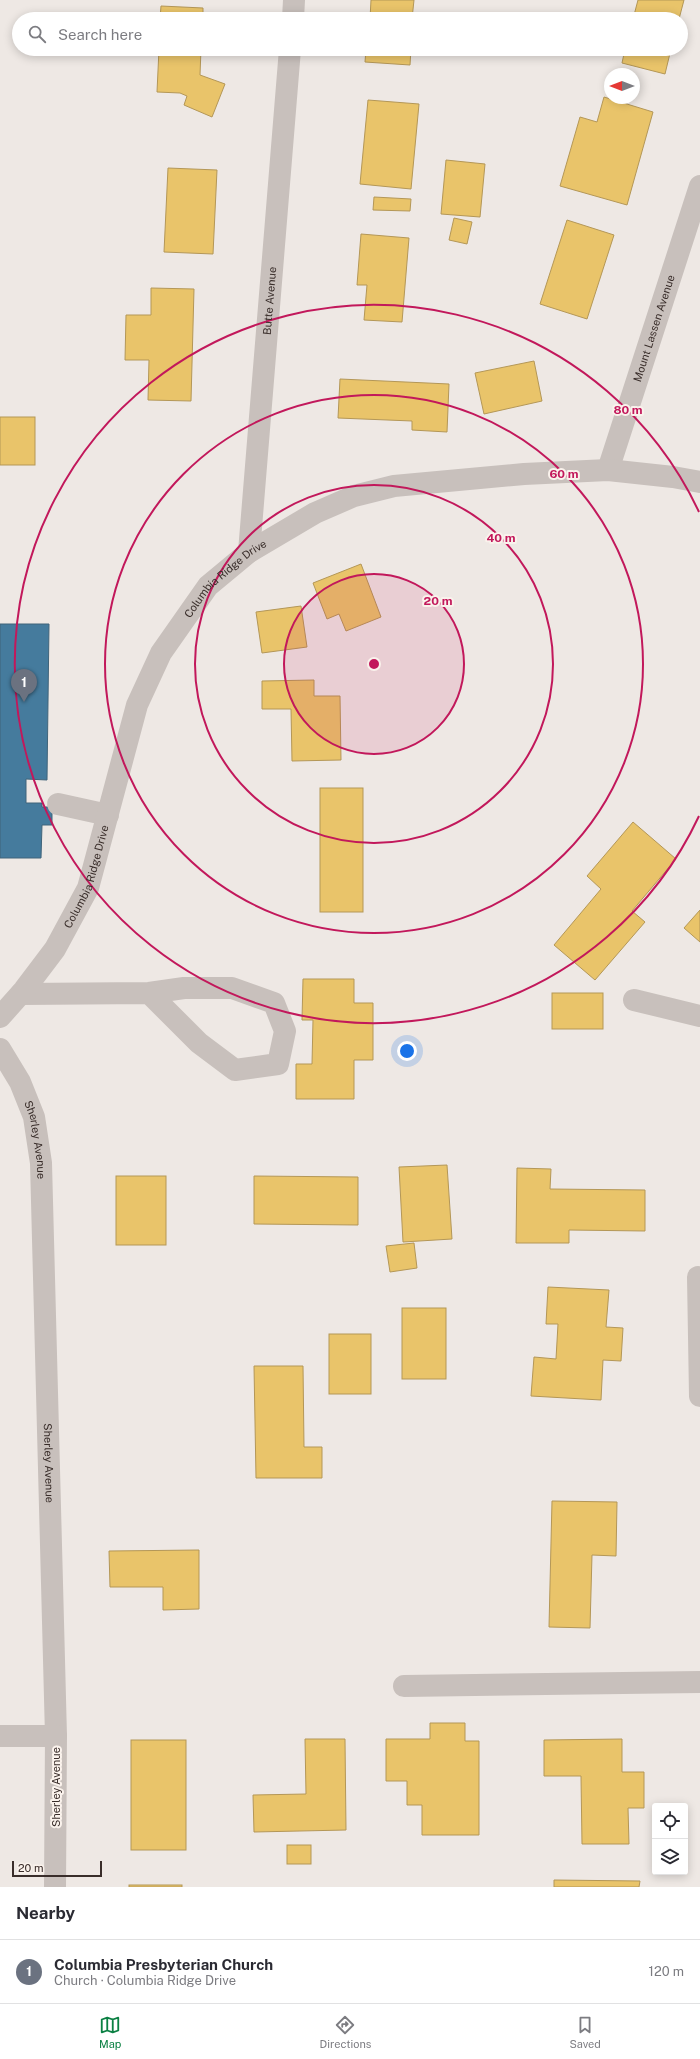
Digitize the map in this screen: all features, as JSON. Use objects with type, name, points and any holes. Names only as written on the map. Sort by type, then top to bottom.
[{"type":"street","points":[[293,12],[294,0]]},
{"type":"street","name":"Butte Avenue","points":[[249,552],[289,56]]},
{"type":"street","name":"Mount Lassen Avenue","points":[[608,470],[700,186]]},
{"type":"street","name":"Columbia Ridge Drive","points":[[0,1017],[21,994],[55,949],[88,888],[137,705],[161,653],[208,586],[249,552],[315,513],[354,496],[394,486],[524,474],[608,470],[673,477],[700,482]]},
{"type":"street","points":[[58,804],[108,815]]},
{"type":"street","points":[[21,994],[149,994],[184,988],[232,988],[274,1003],[285,1031],[278,1064],[235,1070],[199,1043],[149,994]]},
{"type":"street","points":[[634,1000],[700,1016]]},
{"type":"street","name":"Sherley Avenue","points":[[0,1049],[20,1082],[34,1117],[42,1164],[56,1736],[55,1887]]},
{"type":"street","points":[[698,1277],[700,1396]]},
{"type":"street","points":[[404,1686],[700,1682]]},
{"type":"street","points":[[0,1736],[56,1736]]},
{"type":"building: Homes","points":[[371,0],[414,0],[413,12],[370,12]]},
{"type":"building: Homes","points":[[638,0],[684,0],[681,12],[635,12]]},
{"type":"building: Homes","points":[[161,6],[203,8],[203,12],[161,12]]},
{"type":"building: Homes","points":[[159,56],[201,56],[200,75],[225,84],[212,117],[184,105],[187,96],[180,93],[157,92]]},
{"type":"building: Homes","points":[[365,56],[411,56],[410,65],[365,62]]},
{"type":"building: Homes","points":[[624,56],[669,56],[665,74],[622,63]]},
{"type":"building: Homes","points":[[604,97],[604,104],[627,104],[653,112],[627,205],[560,186],[580,117],[597,122]]},
{"type":"building: Homes","points":[[368,100],[419,104],[411,189],[360,184]]},
{"type":"building: Homes","points":[[446,160],[485,164],[480,217],[441,214]]},
{"type":"building: Homes","points":[[168,168],[217,170],[213,254],[164,252]]},
{"type":"building: Homes","points":[[374,197],[411,199],[410,211],[373,210]]},
{"type":"building: Homes","points":[[454,218],[472,222],[467,244],[449,240]]},
{"type":"building: Homes","points":[[567,220],[614,235],[587,319],[540,304]]},
{"type":"building: Homes","points":[[361,234],[409,238],[402,322],[364,320],[367,285],[357,285]]},
{"type":"building: Homes","points":[[151,288],[194,289],[191,401],[148,400],[149,360],[125,360],[126,315],[151,315]]},
{"type":"building: Homes","points":[[534,361],[542,401],[484,414],[475,373]]},
{"type":"building: Homes","points":[[340,379],[449,384],[447,432],[412,430],[412,421],[338,418]]},
{"type":"building: Homes","points":[[0,417],[35,417],[35,465],[0,465]]},
{"type":"building: Homes","points":[[361,564],[381,617],[346,631],[339,614],[327,619],[313,583]]},
{"type":"building: Homes","points":[[301,606],[307,647],[262,653],[256,612]]},
{"type":"building: Homes","points":[[314,680],[314,696],[340,696],[341,760],[292,761],[291,709],[262,709],[262,681]]},
{"type":"building: Homes","points":[[320,788],[363,788],[363,912],[320,912]]},
{"type":"building: Homes","points":[[633,822],[676,859],[632,911],[645,922],[595,980],[554,945],[601,889],[587,876]]},
{"type":"building: Homes","points":[[700,910],[700,942],[684,928]]},
{"type":"building: Homes","points":[[303,979],[354,979],[354,1003],[373,1003],[373,1060],[354,1060],[354,1099],[296,1099],[296,1064],[312,1064],[313,1020],[302,1020]]},
{"type":"building: Homes","points":[[552,993],[603,993],[603,1029],[552,1029]]},
{"type":"building: Homes","points":[[447,1165],[452,1239],[403,1242],[399,1167]]},
{"type":"building: Homes","points":[[517,1168],[551,1169],[550,1189],[645,1190],[645,1231],[569,1230],[569,1243],[516,1243]]},
{"type":"building: Homes","points":[[116,1176],[166,1176],[166,1245],[116,1245]]},
{"type":"building: Homes","points":[[254,1176],[358,1177],[358,1225],[254,1224]]},
{"type":"building: Homes","points":[[414,1243],[417,1268],[390,1272],[386,1246]]},
{"type":"building: Homes","points":[[548,1287],[609,1290],[606,1327],[623,1328],[621,1361],[603,1360],[601,1400],[531,1396],[534,1357],[556,1359],[558,1324],[546,1324]]},
{"type":"building: Homes","points":[[402,1308],[446,1308],[446,1379],[402,1379]]},
{"type":"building: Homes","points":[[329,1334],[371,1334],[371,1394],[329,1394]]},
{"type":"building: Homes","points":[[254,1366],[303,1366],[304,1447],[322,1447],[322,1478],[256,1478]]},
{"type":"building: Homes","points":[[552,1501],[617,1502],[616,1556],[592,1555],[590,1628],[549,1627]]},
{"type":"building: Homes","points":[[199,1550],[199,1609],[163,1610],[163,1587],[110,1587],[109,1551]]},
{"type":"building: Homes","points":[[430,1723],[465,1723],[465,1741],[479,1741],[479,1835],[422,1835],[422,1805],[407,1805],[407,1781],[386,1781],[386,1739],[430,1739]]},
{"type":"building: Homes","points":[[305,1739],[345,1739],[346,1830],[254,1832],[253,1795],[306,1794]]},
{"type":"building: Homes","points":[[622,1739],[622,1772],[644,1772],[644,1808],[628,1808],[629,1844],[582,1844],[581,1776],[544,1776],[544,1740]]},
{"type":"building: Homes","points":[[131,1740],[186,1740],[186,1850],[131,1850]]},
{"type":"building: Homes","points":[[287,1845],[311,1845],[311,1864],[287,1864]]},
{"type":"building: Homes","points":[[554,1880],[640,1881],[639,1887],[554,1887]]},
{"type":"building: Homes","points":[[129,1885],[182,1885],[182,1887],[129,1887]]},
{"type":"building: Public","points":[[0,624],[49,624],[47,780],[26,779],[26,803],[42,803],[42,807],[52,807],[52,825],[42,825],[41,858],[0,858]]},
{"type":"place","name":"Columbia Presbyterian Church","points":[[24,702]]}]
